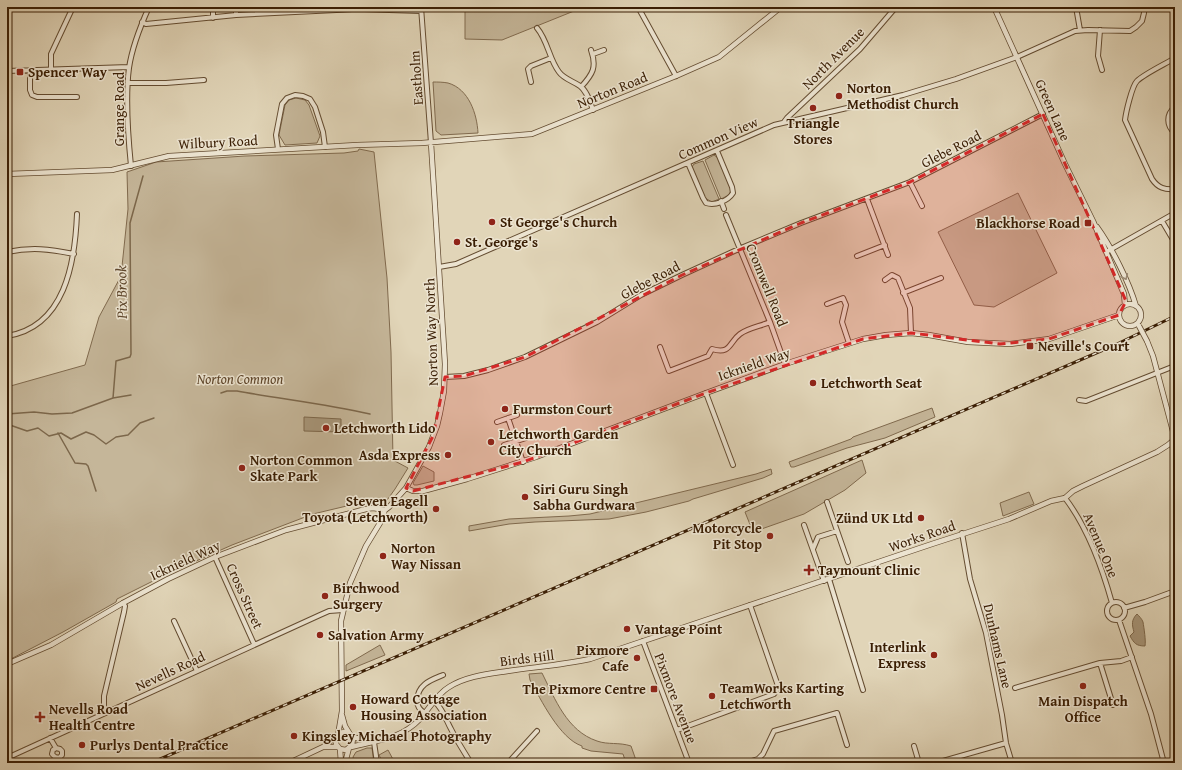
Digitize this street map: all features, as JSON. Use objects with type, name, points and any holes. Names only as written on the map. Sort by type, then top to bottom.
[{"type":"street","points":[[51,69],[51,54],[73,7]]},
{"type":"street","name":"Grange Road","points":[[131,166],[129,144],[129,67],[142,22],[149,7]]},
{"type":"street","points":[[213,7],[213,18]]},
{"type":"street","points":[[236,7],[236,15]]},
{"type":"street","points":[[638,7],[676,76]]},
{"type":"street","name":"Norton Road","points":[[431,143],[532,134],[676,76],[718,57],[782,7]]},
{"type":"street","name":"North Avenue","points":[[784,123],[787,118],[860,49],[896,7]]},
{"type":"street","name":"Green Lane","points":[[994,7],[1065,164],[1093,221],[1124,294],[1125,305]]},
{"type":"street","points":[[1076,7],[1080,30],[1126,31],[1133,29],[1142,21],[1144,8],[1159,10],[1170,7]]},
{"type":"street","points":[[142,22],[146,24],[236,15],[357,9],[421,9]]},
{"type":"street","name":"Eastholm","points":[[421,9],[431,143]]},
{"type":"street","points":[[537,28],[546,41],[551,58],[560,73],[567,79],[581,86],[593,110]]},
{"type":"street","name":"Common View","points":[[439,268],[456,264],[774,126],[903,95],[956,79],[1017,57],[1080,30]]},
{"type":"street","points":[[1100,30],[1098,56],[1102,70]]},
{"type":"street","points":[[581,86],[591,74],[594,67],[595,61],[592,52],[604,50]]},
{"type":"street","points":[[531,82],[528,69],[531,66],[551,58]]},
{"type":"street","points":[[1174,60],[1135,83],[1126,110],[1125,120],[1152,179],[1163,189],[1175,189]]},
{"type":"street","points":[[7,71],[129,67]]},
{"type":"street","points":[[30,70],[31,92],[34,96],[77,97]]},
{"type":"street","points":[[128,83],[166,83],[204,80]]},
{"type":"street","points":[[278,150],[276,135],[282,104],[287,98],[295,95],[304,96],[310,99],[315,107],[323,132],[325,147]]},
{"type":"street","points":[[1175,107],[1170,112],[1168,120],[1170,127],[1175,133]]},
{"type":"street","name":"Glebe Road","points":[[445,377],[464,376],[488,370],[525,357],[597,322],[641,295],[740,248],[801,223],[910,182],[1043,114]]},
{"type":"street","name":"Wilbury Road","points":[[7,174],[112,170],[169,156],[325,147],[431,143]]},
{"type":"street","name":"Norton Way North","points":[[351,736],[345,726],[342,711],[341,630],[343,610],[350,583],[366,546],[380,523],[385,510],[406,488],[429,447],[437,426],[443,398],[445,377],[431,143]]},
{"type":"street","points":[[688,163],[706,203],[714,204],[730,197],[732,193],[732,188],[717,151]]},
{"type":"street","points":[[910,182],[922,206]]},
{"type":"street","points":[[867,199],[888,255]]},
{"type":"street","points":[[721,201],[724,209]]},
{"type":"street","points":[[1106,252],[1112,250],[1175,213]]},
{"type":"street","points":[[7,336],[18,334],[32,328],[52,311],[62,292],[74,254],[77,214]]},
{"type":"street","name":"Cromwell Road","points":[[726,215],[770,322],[785,364]]},
{"type":"street","points":[[1162,220],[1175,243]]},
{"type":"street","name":"Green Lane","points":[[1093,221],[1112,250],[1134,296],[1136,306],[1141,314],[1138,325],[1147,341],[1175,439]]},
{"type":"street","points":[[857,256],[885,245]]},
{"type":"street","points":[[7,252],[36,248],[74,254]]},
{"type":"street","points":[[885,280],[892,276],[898,278],[910,308],[910,333]]},
{"type":"street","points":[[903,293],[941,278]]},
{"type":"street","points":[[827,304],[843,298],[846,305],[842,322],[849,343]]},
{"type":"street","points":[[1136,306],[1130,304],[1125,305],[1121,309],[1119,315],[1120,319],[1128,326],[1138,325]]},
{"type":"street","name":"Icknield Way","points":[[406,488],[413,491],[423,491],[523,462],[785,364],[849,343],[886,335],[910,333],[968,342],[1010,344],[1050,339],[1119,315]]},
{"type":"street","points":[[660,347],[669,371],[708,356],[712,349],[719,350],[730,347],[740,334],[770,322]]},
{"type":"street","points":[[1079,400],[1086,401],[1172,367]]},
{"type":"street","points":[[706,393],[733,465]]},
{"type":"street","points":[[497,422],[517,415]]},
{"type":"street","points":[[508,418],[523,462]]},
{"type":"street","points":[[504,445],[526,438]]},
{"type":"street","name":"Works Road","points":[[643,641],[1009,519],[1051,501],[1065,498],[1073,491],[1160,450],[1175,439]]},
{"type":"street","name":"Avenue One","points":[[1065,498],[1081,521],[1086,532],[1106,583],[1112,604]]},
{"type":"street","points":[[827,502],[848,562]]},
{"type":"street","name":"Icknield Way","points":[[7,664],[51,644],[168,579],[215,557],[294,527],[366,509],[373,508],[385,510]]},
{"type":"street","points":[[804,524],[813,550],[827,580],[863,690]]},
{"type":"street","points":[[813,550],[818,537],[837,531]]},
{"type":"street","name":"Dunhams Lane","points":[[962,534],[970,580],[986,633],[1006,743],[1012,763]]},
{"type":"street","name":"Cross Street","points":[[215,557],[254,644]]},
{"type":"street","points":[[1124,608],[1175,591]]},
{"type":"street","points":[[107,712],[104,706],[104,696],[124,612],[125,606],[123,603]]},
{"type":"street","points":[[1119,603],[1124,608],[1124,615],[1119,620],[1112,619],[1107,614],[1107,608],[1112,604],[1119,603]]},
{"type":"street","points":[[677,730],[774,694],[778,688],[750,605]]},
{"type":"street","name":"Nevells Road","points":[[7,758],[254,644],[329,611],[343,610]]},
{"type":"street","points":[[1119,620],[1151,714],[1164,763]]},
{"type":"street","points":[[174,621],[197,671]]},
{"type":"street","name":"Birds Hill","points":[[350,748],[397,736],[414,724],[435,702],[442,692],[449,687],[474,677],[584,660],[643,641]]},
{"type":"street","name":"Pixmore Avenue","points":[[643,641],[689,763]]},
{"type":"street","points":[[1015,688],[1100,663],[1121,661],[1132,657]]},
{"type":"street","points":[[1100,663],[1113,705]]},
{"type":"street","points":[[425,713],[421,711],[418,705],[417,697],[419,690],[427,682],[443,675]]},
{"type":"street","points":[[435,702],[471,763]]},
{"type":"street","name":"Norton Way North","points":[[337,736],[342,711]]},
{"type":"street","points":[[745,763],[758,759],[774,731],[837,713],[847,745]]},
{"type":"street","points":[[508,763],[537,731]]},
{"type":"street","points":[[289,763],[323,747],[344,732],[351,736],[353,742],[344,763]]},
{"type":"street","points":[[337,736],[336,744],[339,748],[341,763]]},
{"type":"street","name":"Birds Hill","points":[[351,736],[374,742]]},
{"type":"street","points":[[50,738],[56,748]]},
{"type":"street","points":[[374,742],[377,763]]},
{"type":"street","points":[[936,763],[1006,743]]},
{"type":"street","points":[[914,746],[919,763]]},
{"type":"street","points":[[323,747],[339,748],[343,750],[350,748]]},
{"type":"highlighted area","points":[[1043,114],[1126,301],[1119,315],[1049,339],[1000,344],[911,333],[863,339],[706,393],[523,462],[413,491],[406,488],[433,436],[445,377],[464,376],[525,357],[682,275],[801,223],[910,182]]},
{"type":"green space","points":[[465,7],[572,7],[574,11],[502,40],[465,39]]},
{"type":"green space","points":[[433,82],[448,83],[455,86],[466,96],[474,110],[478,133],[441,135],[436,131]]},
{"type":"green space","points":[[296,98],[305,100],[309,105],[320,136],[317,143],[285,145],[279,135],[285,105],[289,100]]},
{"type":"green space","name":"Norton Common","points":[[359,149],[374,152],[387,278],[391,352],[393,460],[408,468],[395,489],[385,503],[379,503],[376,499],[313,514],[232,545],[167,574],[117,599],[116,602],[63,632],[7,661],[7,387],[85,365],[99,317],[121,276],[128,209],[127,172],[156,162],[245,156],[344,153],[358,151]]},
{"type":"green space","points":[[714,155],[718,158],[731,190],[729,195],[721,199],[705,160]]},
{"type":"green space","points":[[703,161],[719,199],[712,202],[705,198],[692,167],[694,164]]},
{"type":"green space","points":[[1018,193],[1057,273],[994,307],[974,305],[938,232]]},
{"type":"green space","points":[[932,408],[935,417],[885,438],[847,448],[794,467],[791,467],[789,462],[853,437]]},
{"type":"green space","points":[[862,460],[866,473],[845,490],[804,514],[753,532],[745,512]]},
{"type":"green space","points":[[423,466],[434,472],[434,481],[414,485],[413,483]]},
{"type":"green space","points":[[771,469],[772,474],[763,478],[689,501],[646,512],[609,519],[509,524],[469,531],[469,526],[509,519],[590,514],[756,474]]},
{"type":"green space","points":[[1029,492],[1034,504],[1003,516],[1000,503]]},
{"type":"green space","points":[[380,645],[385,655],[346,671],[346,665]]},
{"type":"green space","points":[[542,673],[563,713],[578,730],[597,741],[631,746],[637,763],[626,763],[623,754],[591,751],[582,748],[582,746],[566,736],[552,718],[530,680],[529,674]]},
{"type":"green space","points":[[367,748],[372,748],[374,763],[353,763],[353,757],[356,752]]},
{"type":"green space","points":[[388,750],[395,763],[383,763],[379,755]]},
{"type":"shaded area","points":[[304,417],[341,419],[341,432],[304,431]]},
{"type":"shaded area","points":[[1137,614],[1143,622],[1145,646],[1136,644],[1130,636],[1134,632],[1132,623]]},
{"type":"waterway","name":"Pix Brook","points":[[113,398],[116,361],[130,357],[131,354],[130,223],[143,176]]},
{"type":"waterway","points":[[221,393],[227,391],[237,391],[337,407],[370,414]]},
{"type":"waterway","name":"Pix Brook","points":[[7,414],[34,412],[52,414],[72,413],[113,398],[131,395]]},
{"type":"waterway","points":[[7,424],[27,431],[38,428],[49,436],[61,433],[71,439],[86,432],[94,435],[106,444],[116,437],[128,435],[140,423],[154,418]]},
{"type":"waterway","points":[[58,433],[75,463],[86,464],[88,466],[96,491]]},
{"type":"railway","points":[[151,763],[1117,344],[1175,316]]},
{"type":"place","name":"Spencer Way","points":[[20,72]]},
{"type":"place","name":"Norton Methodist Church","points":[[839,96]]},
{"type":"place","name":"Triangle Stores","points":[[813,108]]},
{"type":"place","name":"St George's Church","points":[[492,222]]},
{"type":"place","name":"Blackhorse Road","points":[[1088,223]]},
{"type":"place","name":"St. George's","points":[[457,242]]},
{"type":"place","name":"Neville's Court","points":[[1030,346]]},
{"type":"place","name":"Letchworth Seat","points":[[813,383]]},
{"type":"place","name":"Furmston Court","points":[[505,409]]},
{"type":"place","name":"Letchworth Lido","points":[[326,428]]},
{"type":"place","name":"Letchworth Garden City Church","points":[[491,442]]},
{"type":"place","name":"Asda Express","points":[[448,455]]},
{"type":"place","name":"Norton Common Skate Park","points":[[242,468]]},
{"type":"place","name":"Siri Guru Singh Sabha Gurdwara","points":[[525,497]]},
{"type":"place","name":"Steven Eagell Toyota (Letchworth)","points":[[436,509]]},
{"type":"place","name":"Zünd UK Ltd","points":[[921,518]]},
{"type":"place","name":"Motorcycle Pit Stop","points":[[770,536]]},
{"type":"place","name":"Norton Way Nissan","points":[[383,556]]},
{"type":"place","name":"Taymount Clinic","points":[[809,570]]},
{"type":"place","name":"Birchwood Surgery","points":[[325,596]]},
{"type":"place","name":"Vantage Point","points":[[627,629]]},
{"type":"place","name":"Salvation Army","points":[[320,635]]},
{"type":"place","name":"Interlink Express","points":[[934,655]]},
{"type":"place","name":"Pixmore Cafe","points":[[637,658]]},
{"type":"place","name":"Main Dispatch Office","points":[[1083,686]]},
{"type":"place","name":"The Pixmore Centre","points":[[654,689]]},
{"type":"place","name":"TeamWorks Karting Letchworth","points":[[712,696]]},
{"type":"place","name":"Howard Cottage Housing Association","points":[[353,707]]},
{"type":"place","name":"Nevells Road Health Centre","points":[[40,717]]},
{"type":"place","name":"Kingsley Michael Photography","points":[[294,736]]},
{"type":"place","name":"Purlys Dental Practice","points":[[82,745]]}]
